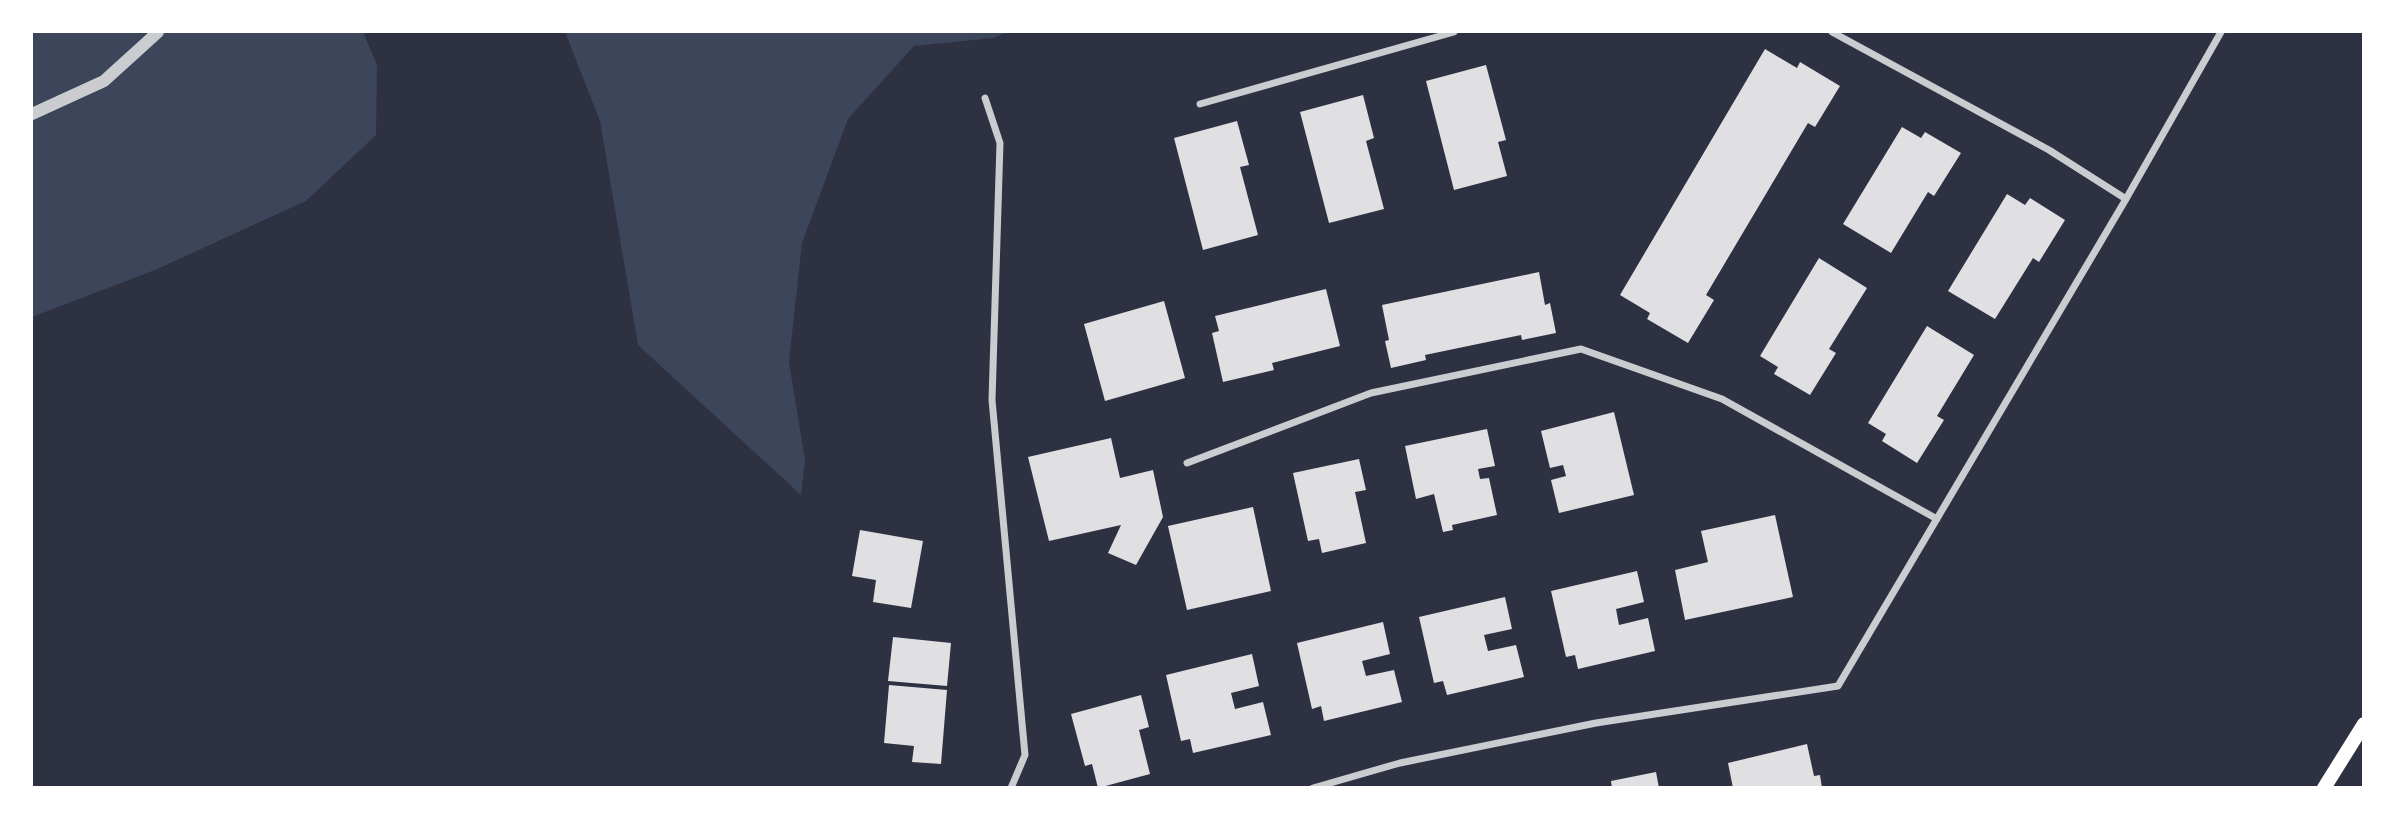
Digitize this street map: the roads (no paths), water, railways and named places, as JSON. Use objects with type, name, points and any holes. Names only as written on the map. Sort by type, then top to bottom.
[{"type":"main road","points":[[2324,788],[2364,724]]},
{"type":"street","points":[[32,114],[104,81],[158,32]]},
{"type":"street","points":[[1200,104],[1454,32]]},
{"type":"street","points":[[1832,32],[2049,150],[2126,198]]},
{"type":"street","points":[[1313,788],[1401,764],[1596,723],[1838,686],[2221,32]]},
{"type":"street","points":[[985,98],[1000,143],[992,400],[1025,755],[1011,788]]},
{"type":"street","points":[[1187,463],[1371,393],[1581,349],[1722,399],[1937,519]]}]
